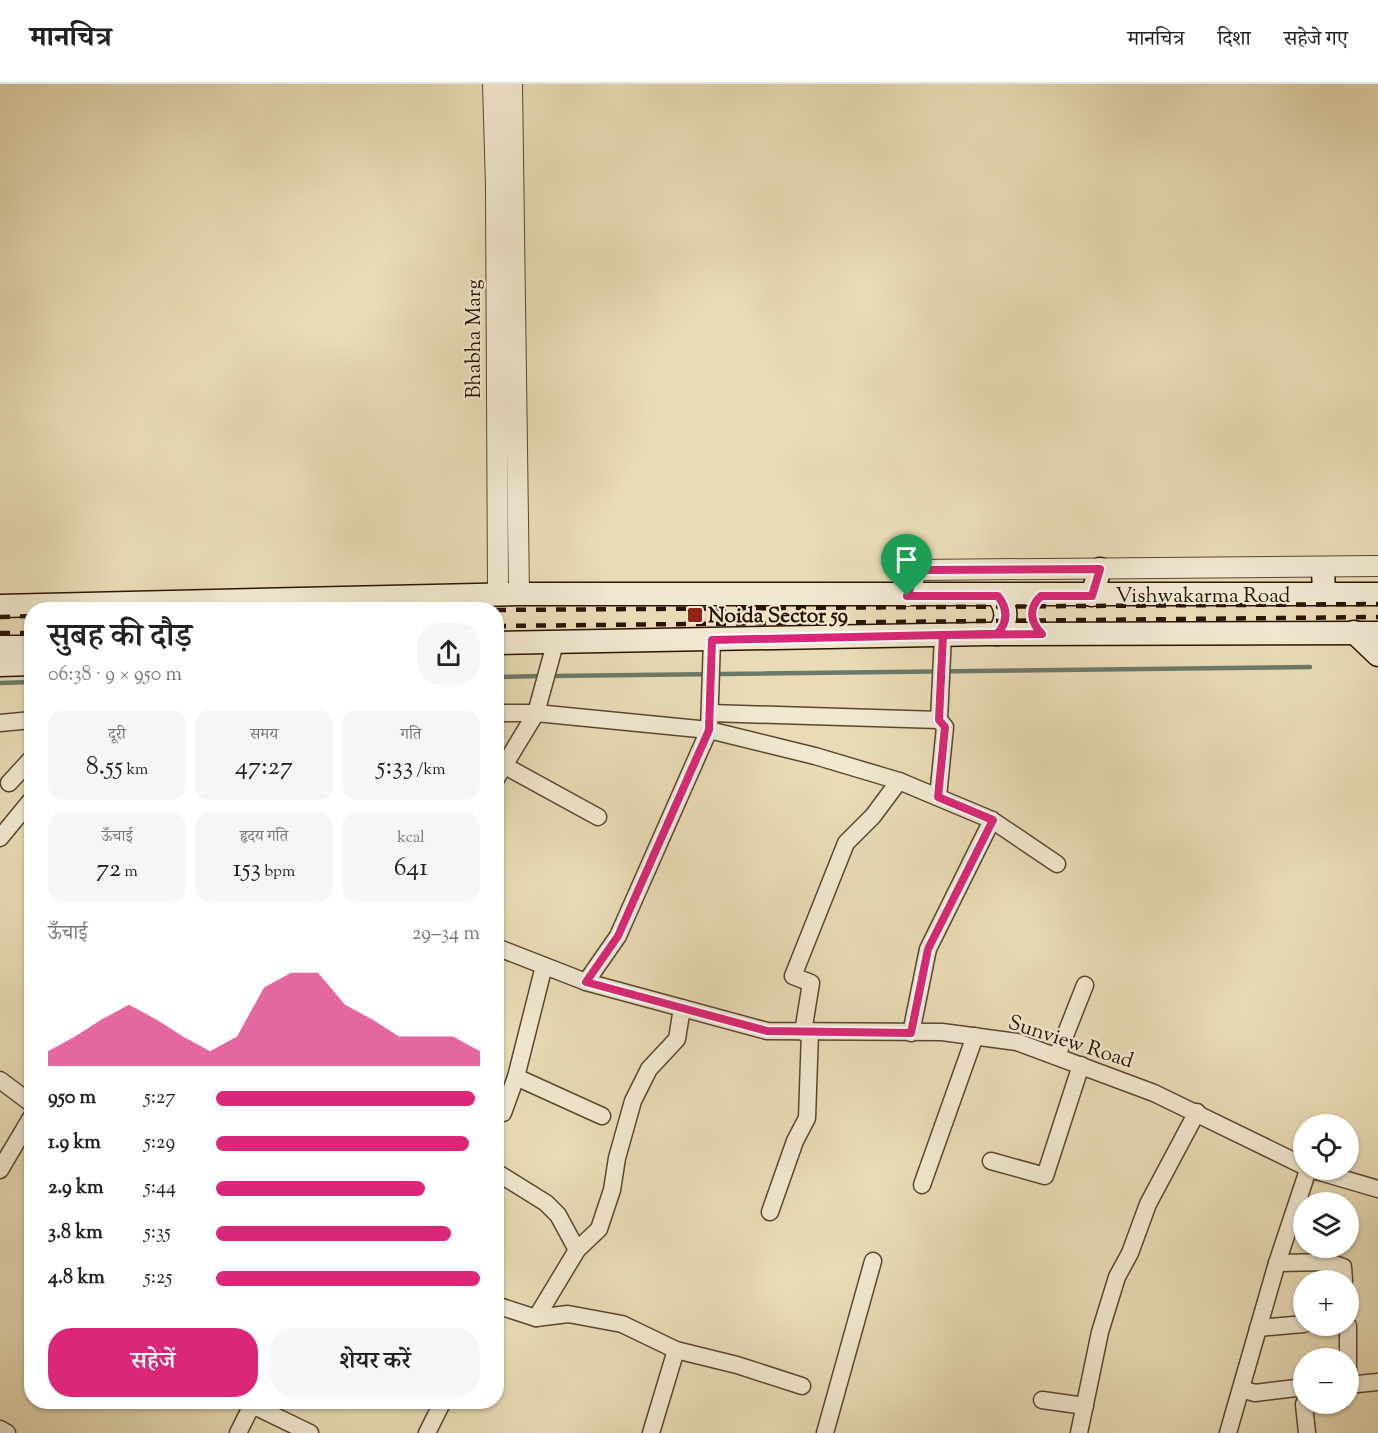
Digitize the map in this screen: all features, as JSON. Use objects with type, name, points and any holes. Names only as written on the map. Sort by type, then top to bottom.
[{"type":"main road","points":[[1092,596],[1100,569]]},
{"type":"main road","points":[[1323,569],[1324,594]]},
{"type":"main road","points":[[0,592],[89,591],[124,602]]},
{"type":"main road","name":"Vishwakarma Road","points":[[169,602],[508,594],[907,596],[1378,594]]},
{"type":"main road","points":[[997,634],[1004,627],[1006,614],[998,596]]},
{"type":"main road","points":[[1041,596],[1034,602],[1032,615],[1035,626],[1042,634]]},
{"type":"main road","name":"Vishwakarma Road","points":[[0,606],[24,605]]},
{"type":"main road","points":[[1354,632],[1378,655]]},
{"type":"main road","name":"Vishwakarma Road","points":[[504,643],[997,634],[1378,633]]},
{"type":"main road","points":[[0,647],[24,647]]},
{"type":"main road","points":[[0,665],[24,664]]},
{"type":"street","name":"Bhabha Marg","points":[[493,84],[496,186],[498,535],[508,594]]},
{"type":"street","name":"Bhabha Marg","points":[[508,594],[519,535],[512,84]]},
{"type":"street","points":[[498,535],[519,535]]},
{"type":"street","points":[[907,596],[917,570],[1323,569],[1378,566]]},
{"type":"street","points":[[938,797],[945,727],[939,720],[943,635]]},
{"type":"street","points":[[504,768],[536,713],[556,640]]},
{"type":"street","points":[[586,982],[618,936],[709,730],[712,640]]},
{"type":"street","points":[[504,713],[536,713],[709,730],[815,756],[899,781],[993,820],[1057,864]]},
{"type":"street","points":[[710,713],[939,720]]},
{"type":"street","points":[[0,723],[24,721]]},
{"type":"street","points":[[9,783],[24,767]]},
{"type":"street","points":[[504,774],[598,817]]},
{"type":"street","points":[[770,1212],[795,1141],[807,1118],[807,1032],[811,983],[793,976],[846,843],[873,816],[899,781]]},
{"type":"street","points":[[0,838],[24,809]]},
{"type":"street","points":[[911,1033],[928,949],[993,820]]},
{"type":"street","name":"Sunview Road","points":[[504,950],[586,982],[767,1031],[942,1032],[1017,1042],[1082,1065],[1197,1112],[1293,1160]]},
{"type":"street","points":[[504,1110],[516,1077],[544,966]]},
{"type":"street","points":[[1057,1056],[1085,985]]},
{"type":"street","points":[[536,1318],[578,1250],[599,1229],[612,1190],[617,1158],[633,1101],[649,1069],[677,1039],[682,1008]]},
{"type":"street","points":[[922,1185],[975,1036]]},
{"type":"street","points":[[991,1161],[1045,1176],[1082,1065]]},
{"type":"street","points":[[516,1077],[602,1116]]},
{"type":"street","points":[[0,1080],[24,1098]]},
{"type":"street","points":[[1079,1433],[1100,1332],[1117,1277],[1130,1253],[1148,1204],[1197,1112]]},
{"type":"street","points":[[0,1170],[24,1130]]},
{"type":"street","points":[[504,1177],[546,1203],[558,1215],[578,1250]]},
{"type":"street","points":[[1228,1433],[1277,1263],[1305,1180]]},
{"type":"street","points":[[1347,1180],[1378,1189]]},
{"type":"street","points":[[825,1433],[873,1261]]},
{"type":"street","points":[[1277,1263],[1329,1262],[1343,1267],[1343,1270]]},
{"type":"street","points":[[504,1308],[536,1318],[568,1314],[622,1323],[675,1350],[737,1365],[802,1386]]},
{"type":"street","points":[[1258,1328],[1293,1325]]},
{"type":"street","points":[[651,1433],[675,1350]]},
{"type":"street","points":[[1359,1384],[1378,1382]]},
{"type":"street","points":[[1241,1389],[1255,1393],[1293,1394]]},
{"type":"street","points":[[1042,1400],[1085,1406]]},
{"type":"street","points":[[238,1433],[250,1409]]},
{"type":"street","points":[[264,1409],[310,1433]]},
{"type":"street","points":[[427,1433],[439,1409]]},
{"type":"street","points":[[1305,1414],[1307,1433]]},
{"type":"street","points":[[0,1429],[7,1433]]},
{"type":"waterway","points":[[551,676],[1310,667]]},
{"type":"waterway","points":[[504,677],[543,676]]},
{"type":"waterway","points":[[0,683],[24,682]]},
{"type":"railway","points":[[504,610],[1378,604]]},
{"type":"railway","points":[[0,617],[24,616]]},
{"type":"railway","points":[[504,626],[1378,617]]},
{"type":"railway","points":[[0,633],[24,633]]},
{"type":"place","name":"Noida Sector 59","points":[[695,615]]},
{"type":"route","points":[[1100,569],[1092,596],[1041,596],[1034,602],[1032,615],[1035,626],[1042,634],[943,635],[939,720],[945,727],[938,797],[993,820],[928,949],[911,1033],[846,1034],[767,1031],[586,982],[618,936],[709,730],[712,640],[987,634],[997,634],[1006,621],[1005,608],[998,596],[907,596],[917,570],[1100,569]]}]
